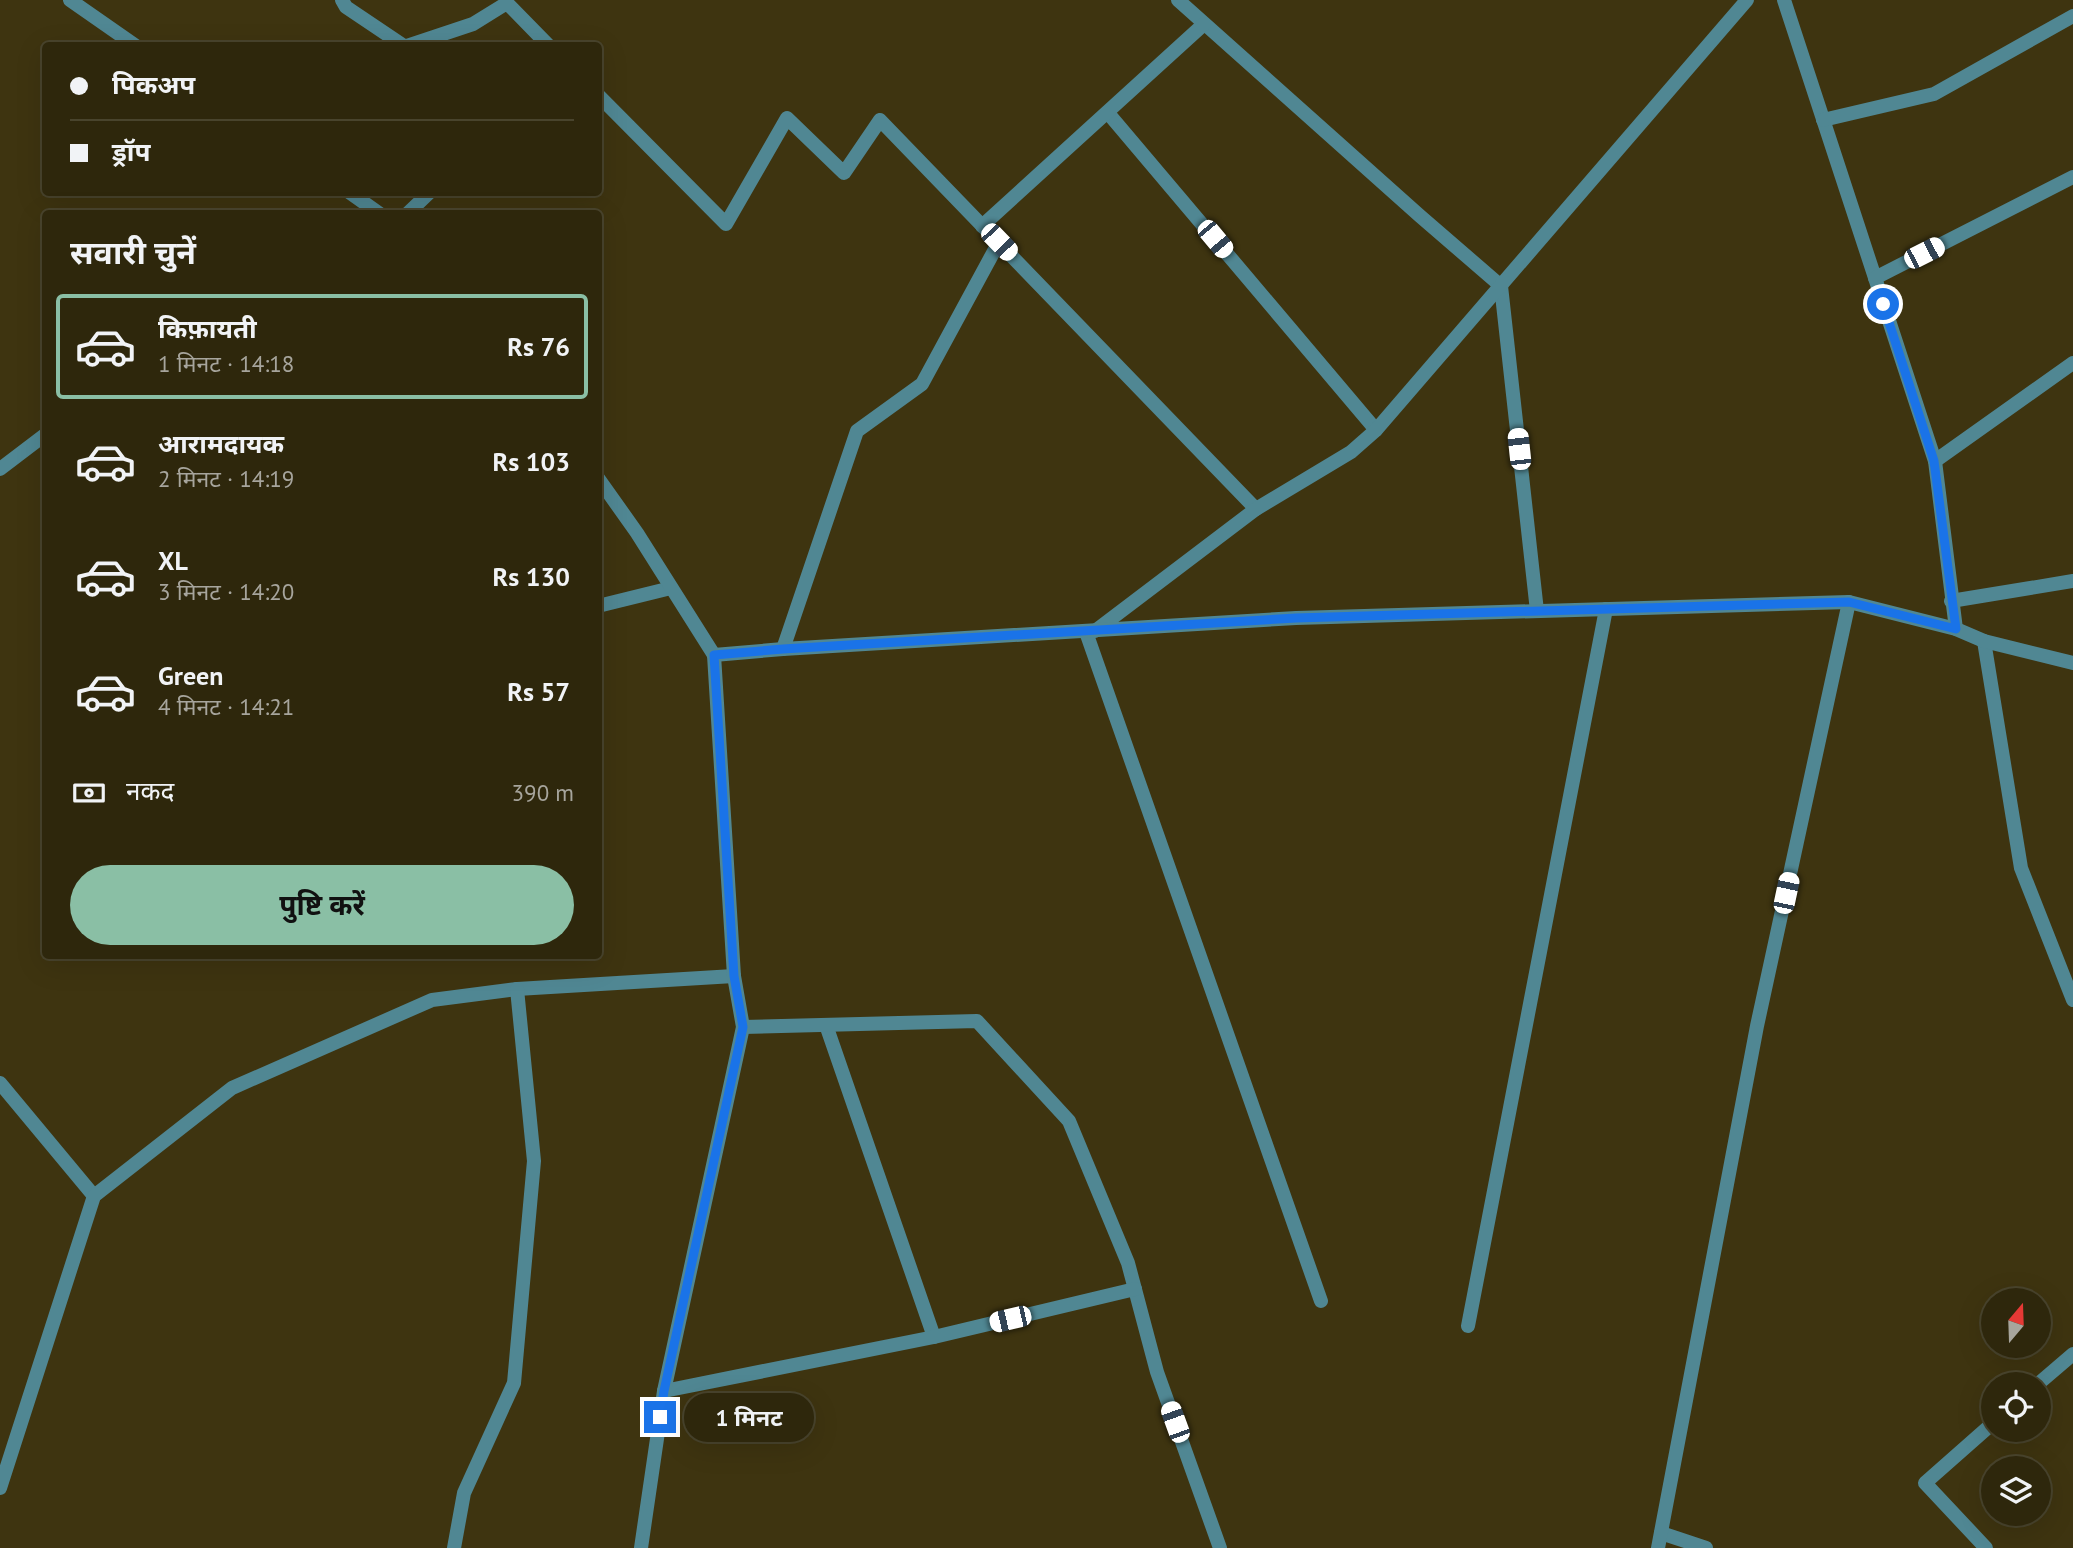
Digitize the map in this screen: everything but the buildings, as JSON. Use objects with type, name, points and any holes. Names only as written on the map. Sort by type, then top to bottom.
[{"type":"street","points":[[70,0],[130,42]]},
{"type":"street","points":[[342,0],[346,7],[400,42]]},
{"type":"street","points":[[1178,0],[1501,286],[1537,611]]},
{"type":"street","points":[[1091,631],[1256,509],[1351,452],[1376,430],[1747,0]]},
{"type":"street","points":[[1784,0],[1934,461],[1956,629]]},
{"type":"street","points":[[418,42],[473,24],[507,3],[545,42]]},
{"type":"street","points":[[1823,120],[1934,94],[2073,16]]},
{"type":"street","points":[[982,226],[1204,24]]},
{"type":"street","points":[[602,99],[726,225],[787,118],[844,173],[880,120],[1256,509]]},
{"type":"street","points":[[1108,113],[1376,430]]},
{"type":"street","points":[[1875,278],[2073,177]]},
{"type":"street","points":[[355,196],[374,210]]},
{"type":"street","points":[[411,210],[426,196]]},
{"type":"street","points":[[783,649],[857,431],[922,384],[999,242]]},
{"type":"street","points":[[1934,461],[2073,363]]},
{"type":"street","points":[[0,469],[42,436]]},
{"type":"street","points":[[602,484],[637,533],[714,655],[734,976],[743,1027],[664,1391],[642,1548]]},
{"type":"street","points":[[1951,601],[2073,581]]},
{"type":"street","points":[[602,605],[671,588]]},
{"type":"street","points":[[714,655],[1296,618],[1849,602],[1956,629],[1984,641],[2073,663]]},
{"type":"street","points":[[1658,1548],[1757,1026],[1849,602]]},
{"type":"street","points":[[1468,1326],[1606,609]]},
{"type":"street","points":[[1091,631],[1321,1301]]},
{"type":"street","points":[[1984,641],[2021,868],[2073,1000]]},
{"type":"street","points":[[0,1488],[94,1196],[232,1088],[432,1000],[517,989],[734,976]]},
{"type":"street","points":[[454,1548],[464,1493],[514,1383],[534,1161],[517,989]]},
{"type":"street","points":[[743,1027],[977,1021],[1069,1121],[1128,1263],[1157,1372],[1220,1548]]},
{"type":"street","points":[[826,1025],[934,1337]]},
{"type":"street","points":[[0,1083],[94,1196]]},
{"type":"street","points":[[664,1391],[934,1337],[1135,1289]]},
{"type":"street","points":[[2051,1373],[2073,1354]]},
{"type":"street","points":[[1981,1434],[1925,1483],[1986,1548]]},
{"type":"street","points":[[1661,1533],[1706,1548]]},
{"type":"route","points":[[660,1417],[743,1027],[734,976],[714,655],[1296,618],[1849,602],[1956,629],[1934,461],[1883,304]]}]
